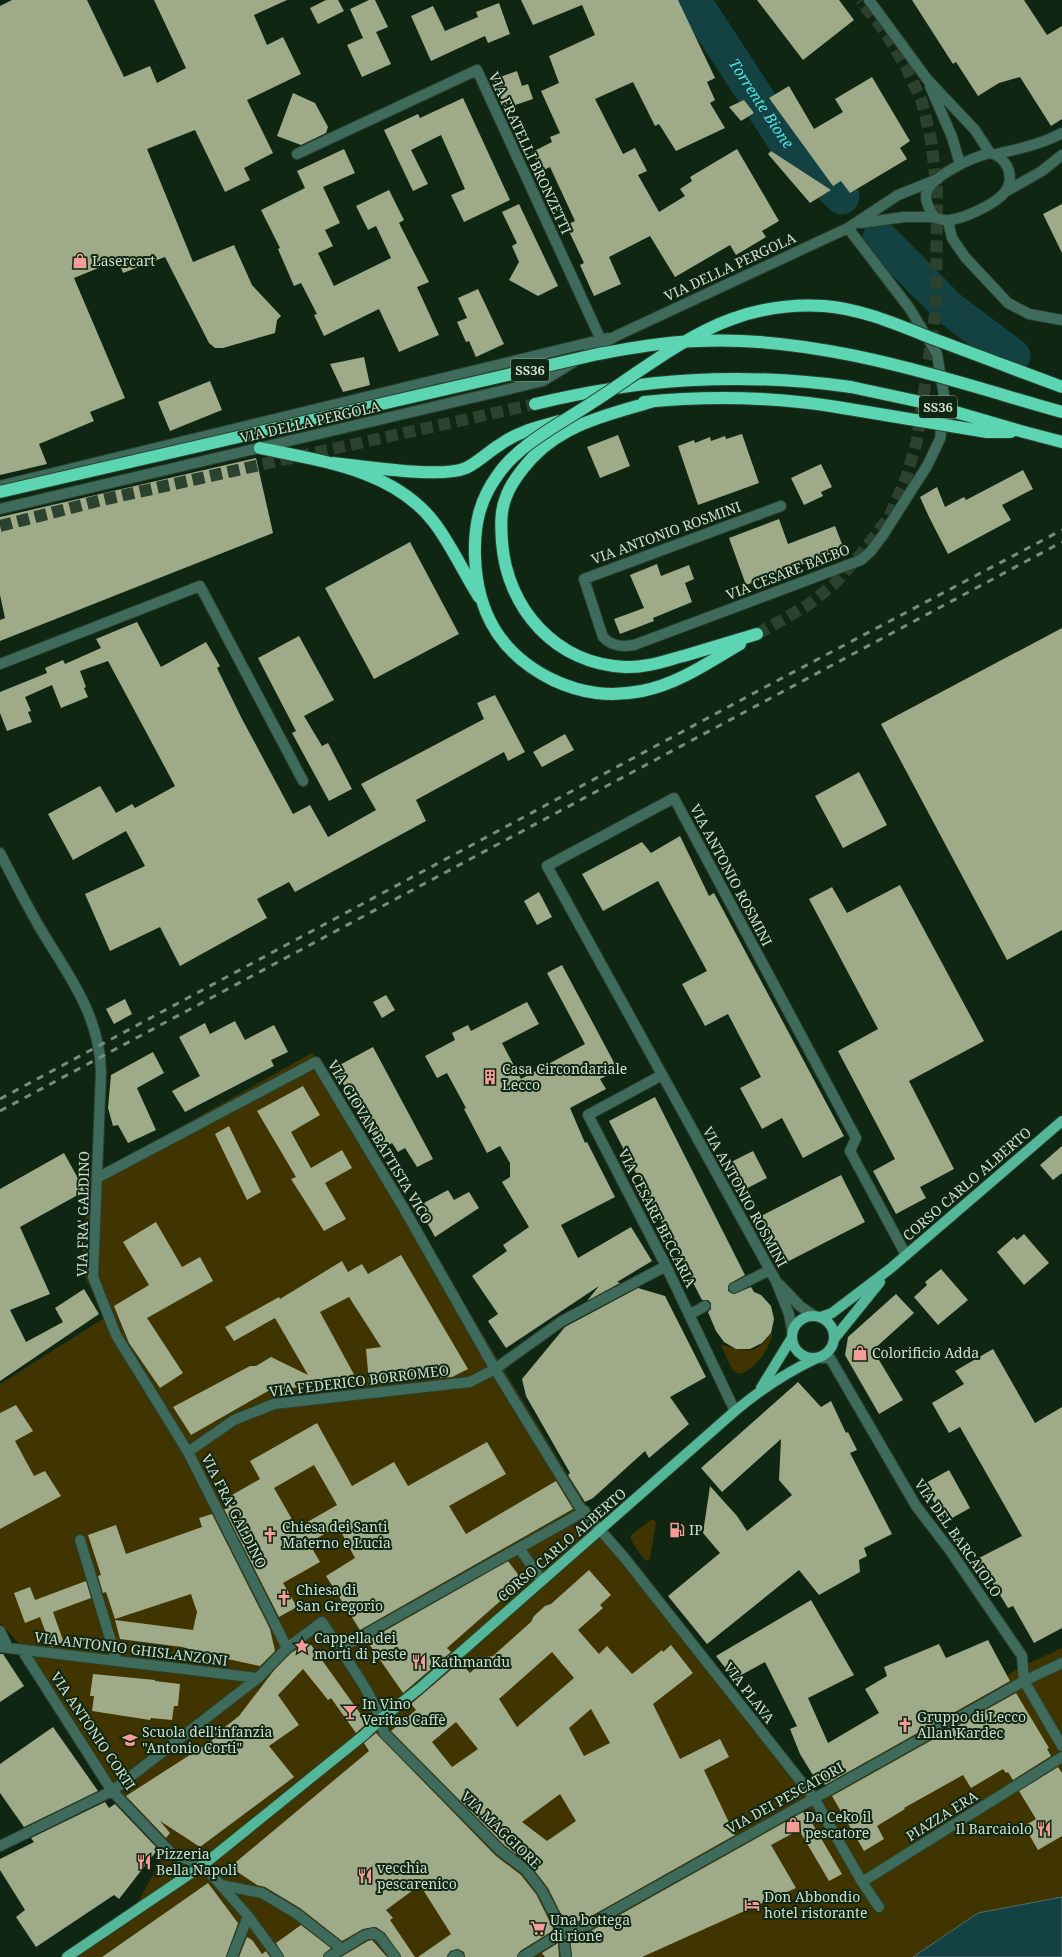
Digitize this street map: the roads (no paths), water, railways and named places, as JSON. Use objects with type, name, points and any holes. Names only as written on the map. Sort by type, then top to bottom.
[{"type":"highway","points":[[651,402],[591,419],[578,425],[542,449],[522,470],[506,497],[501,524],[504,562],[513,589],[530,619],[546,636],[574,654],[610,665],[626,667],[649,665],[756,634],[685,676],[667,684],[632,693],[592,694],[562,685],[533,670],[517,658],[499,637],[490,623],[484,606],[476,568],[476,526],[479,508],[496,476],[518,452],[661,357],[708,330],[733,318],[767,309],[800,306],[825,306],[866,313],[1062,387]]},
{"type":"highway","name":"SS36","points":[[0,492],[598,354],[640,346],[698,341],[788,345],[836,352],[881,361],[1062,412]]},
{"type":"highway","name":"SS36","points":[[534,404],[580,393],[696,379],[746,378],[831,384],[921,402],[1062,442]]},
{"type":"highway","points":[[260,448],[332,463],[435,473],[458,470],[471,465],[501,443],[526,430],[614,406],[669,399],[736,397],[771,399],[839,407],[987,432],[1024,432]]},
{"type":"highway","points":[[332,463],[372,476],[418,505],[438,529],[484,606]]},
{"type":"main road","name":"CORSO CARLO ALBERTO","points":[[817,1316],[832,1313],[891,1268],[1062,1121]]},
{"type":"main road","name":"CORSO CARLO ALBERTO","points":[[834,1339],[891,1268]]},
{"type":"main road","points":[[817,1316],[829,1322],[833,1330],[834,1339],[827,1353],[817,1358],[808,1358],[800,1355],[794,1348],[792,1335],[796,1322],[804,1317],[817,1316]]},
{"type":"main road","name":"CORSO CARLO ALBERTO","points":[[758,1392],[792,1335]]},
{"type":"main road","name":"CORSO CARLO ALBERTO","points":[[67,1957],[203,1865],[420,1688],[758,1392],[797,1367],[817,1358]]},
{"type":"street","points":[[869,0],[927,79],[976,130],[993,154],[1005,163],[1010,171],[1010,182],[1005,192]]},
{"type":"street","name":"VIA FRATELLI BRONZETTI","points":[[297,154],[477,70],[601,340]]},
{"type":"street","points":[[927,79],[952,137],[960,164]]},
{"type":"street","points":[[934,217],[928,207],[926,196],[929,188],[938,179],[960,164],[993,154],[1027,147],[1053,138],[1062,133]]},
{"type":"street","points":[[1062,155],[1042,171],[1005,192],[996,200],[959,219],[948,221],[952,238],[965,257],[1008,303],[1029,314],[1062,320]]},
{"type":"street","name":"VIA DELLA PERGOLA","points":[[0,509],[543,381],[616,336],[852,226],[898,195],[938,179]]},
{"type":"street","name":"VIA DELLA PERGOLA","points":[[852,226],[904,217],[934,217],[948,221]]},
{"type":"street","name":"VIA CESARE BALBO","points":[[610,644],[624,646],[634,645],[861,560],[871,551],[883,535],[927,466],[940,439],[945,400],[937,354],[910,309],[852,226]]},
{"type":"street","name":"VIA DELLA PERGOLA","points":[[0,486],[616,336]]},
{"type":"street","name":"VIA ANTONIO ROSMINI","points":[[610,644],[600,633],[584,579],[781,506]]},
{"type":"street","points":[[0,664],[135,610],[200,586],[303,781]]},
{"type":"street","name":"VIA ANTONIO ROSMINI","points":[[792,1335],[789,1314],[776,1281],[547,866],[674,798],[856,1138],[850,1150],[906,1255]]},
{"type":"street","name":"VIA FRA' GALDINO","points":[[0,853],[39,926],[76,987],[94,1024],[101,1057],[93,1277],[116,1335],[188,1452],[288,1648]]},
{"type":"street","name":"VIA GIOVAN BATTISTA VICO","points":[[97,1178],[316,1062],[403,1207],[495,1369]]},
{"type":"street","name":"VIA CESARE BECCARIA","points":[[662,1075],[588,1115],[666,1266],[735,1411]]},
{"type":"street","name":"VIA FEDERICO BORROMEO","points":[[188,1452],[234,1420],[274,1404],[470,1382],[495,1369],[562,1321],[666,1266]]},
{"type":"street","points":[[734,1288],[770,1270]]},
{"type":"street","name":"VIA ANTONIO ROSMINI","points":[[776,1281],[800,1306],[817,1316]]},
{"type":"street","points":[[689,1315],[705,1306]]},
{"type":"street","name":"VIA DEL BARCAIOLO","points":[[817,1358],[830,1358],[916,1506],[949,1548],[1022,1656],[1024,1681],[1062,1746]]},
{"type":"street","points":[[495,1369],[579,1506],[601,1530]]},
{"type":"street","points":[[339,1649],[585,1511]]},
{"type":"street","name":"VIA PLAVA","points":[[601,1530],[814,1798],[862,1882]]},
{"type":"street","points":[[80,1540],[117,1662]]},
{"type":"street","points":[[520,1548],[542,1581]]},
{"type":"street","name":"VIA MAGGIORE","points":[[288,1648],[322,1622],[370,1696],[382,1718],[384,1733],[399,1749],[419,1766],[466,1818],[501,1852],[526,1870],[542,1891],[563,1932],[566,1957]]},
{"type":"street","points":[[0,1631],[4,1648]]},
{"type":"street","name":"VIA ANTONIO GHISLANZONI","points":[[4,1648],[258,1678]]},
{"type":"street","points":[[0,1846],[112,1791],[258,1678],[288,1648]]},
{"type":"street","name":"VIA ANTONIO CORTI","points":[[22,1650],[112,1791],[172,1854],[203,1865],[248,1916],[278,1957]]},
{"type":"street","name":"VIA DEI PESCATORI","points":[[523,1957],[563,1932],[588,1925],[1024,1681],[1062,1663]]},
{"type":"street","name":"PIAZZA ERA","points":[[862,1882],[1062,1757]]},
{"type":"street","points":[[862,1882],[879,1907]]},
{"type":"street","points":[[221,1885],[262,1893],[297,1914],[342,1949]]},
{"type":"street","points":[[232,1957],[248,1916]]},
{"type":"street","points":[[329,1957],[364,1935],[373,1933],[380,1937],[395,1957]]},
{"type":"street","points":[[454,1957],[457,1955],[459,1957]]},
{"type":"water","points":[[1062,1897],[1062,1957],[913,1957],[978,1913]]},
{"type":"waterway","name":"Torrente Bione","points":[[693,0],[785,141],[842,197]]},
{"type":"waterway","name":"Torrente Bione","points":[[880,238],[949,308],[1013,356]]},
{"type":"tunnel","points":[[757,634],[808,605],[834,584],[861,554],[889,517],[906,478],[917,441],[936,307],[937,190],[931,140],[922,102],[906,67],[885,32],[860,0]]},
{"type":"tunnel","points":[[0,526],[102,500],[535,404]]},
{"type":"railway","points":[[0,1099],[769,685],[1062,530]]},
{"type":"railway","points":[[0,1111],[1062,542]]},
{"type":"place","name":"Lasercart","points":[[80,261]]},
{"type":"place","name":"Casa Circondariale Lecco","points":[[490,1077]]},
{"type":"place","name":"Colorificio Adda","points":[[860,1353]]},
{"type":"place","name":"IP","points":[[677,1530]]},
{"type":"place","name":"Chiesa dei Santi Materno e Lucia","points":[[270,1535]]},
{"type":"place","name":"Chiesa di San Gregorio","points":[[284,1598]]},
{"type":"place","name":"Cappella dei morti di peste","points":[[302,1646]]},
{"type":"place","name":"Kathmandu","points":[[419,1662]]},
{"type":"place","name":"In Vino Veritas Caffè","points":[[350,1712]]},
{"type":"place","name":"Gruppo di Lecco Allan Kardec","points":[[905,1725]]},
{"type":"place","name":"Scuola dell'infanzia \"Antonio Corti\"","points":[[130,1740]]},
{"type":"place","name":"Da Ceko il pescatore","points":[[793,1825]]},
{"type":"place","name":"Il Barcaiolo","points":[[1044,1829]]},
{"type":"place","name":"Pizzeria Bella Napoli","points":[[144,1862]]},
{"type":"place","name":"vecchia pescarenico","points":[[365,1876]]},
{"type":"place","name":"Don Abbondio hotel ristorante","points":[[752,1905]]},
{"type":"place","name":"Una bottega di rione","points":[[538,1928]]}]
